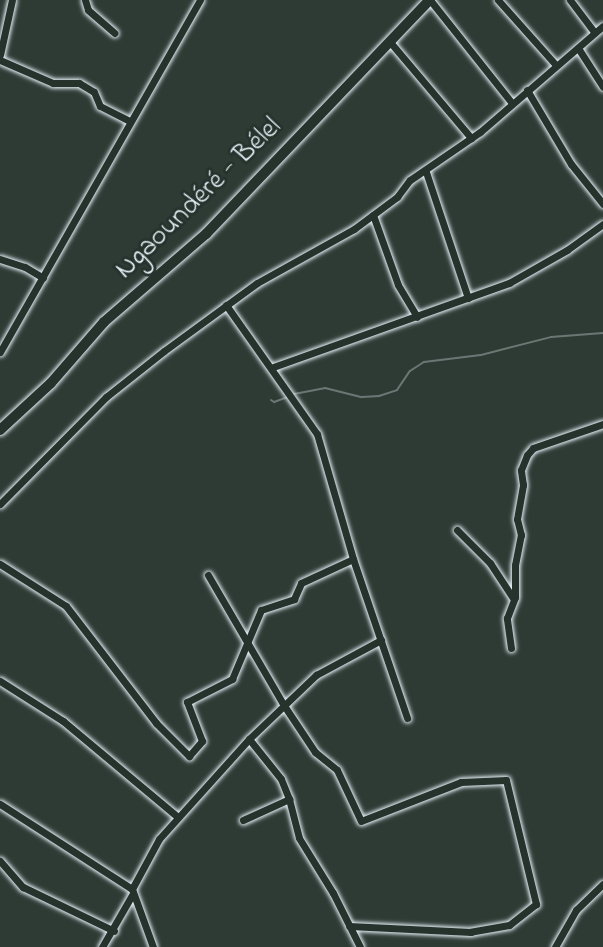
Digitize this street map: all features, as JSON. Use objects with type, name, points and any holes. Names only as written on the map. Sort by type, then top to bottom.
[{"type":"main road","name":"Ngaoundéré - Bélel","points":[[0,430],[51,383],[104,322],[206,234],[430,0]]},
{"type":"street","points":[[12,0],[0,57],[53,83],[79,83],[94,92],[100,106],[129,121]]},
{"type":"street","points":[[85,0],[88,10],[114,33]]},
{"type":"street","points":[[0,352],[200,0]]},
{"type":"street","points":[[430,0],[512,103]]},
{"type":"street","points":[[498,0],[556,65]]},
{"type":"street","points":[[570,0],[595,33]]},
{"type":"street","points":[[0,504],[106,397],[257,283],[304,259],[373,215],[397,197],[410,180],[426,172],[471,138],[603,26]]},
{"type":"street","points":[[390,42],[471,138]]},
{"type":"street","points":[[578,48],[603,87]]},
{"type":"street","points":[[527,90],[571,164],[603,204]]},
{"type":"street","points":[[426,172],[468,298]]},
{"type":"street","points":[[373,215],[398,285],[417,317]]},
{"type":"street","points":[[273,367],[509,283],[567,250],[603,224]]},
{"type":"street","points":[[0,259],[25,267],[43,278]]},
{"type":"street","points":[[226,305],[273,367],[317,434],[353,559],[407,718]]},
{"type":"street","points":[[511,648],[507,618],[514,600],[521,535],[517,519],[523,485],[521,470],[527,455],[533,448],[603,424]]},
{"type":"street","points":[[457,530],[490,563],[514,600]]},
{"type":"street","points":[[0,564],[66,606],[156,723],[189,756],[202,741],[187,702],[232,679],[261,610],[294,599],[301,583],[353,559]]},
{"type":"street","points":[[208,575],[283,704],[315,752],[337,770],[361,821],[461,782],[506,780],[536,904],[509,925],[471,932],[349,926]]},
{"type":"street","points":[[102,947],[159,839],[178,817],[283,704],[316,675],[381,640]]},
{"type":"street","points":[[0,681],[63,721],[178,817]]},
{"type":"street","points":[[249,739],[281,779],[299,838],[360,947]]},
{"type":"street","points":[[243,820],[289,799]]},
{"type":"street","points":[[0,804],[132,892],[153,947]]},
{"type":"street","points":[[0,861],[23,887],[113,930]]},
{"type":"street","points":[[555,947],[576,910],[603,884]]},
{"type":"waterway","points":[[294,394],[325,388],[362,397],[379,396],[397,390],[410,371],[424,362],[481,355],[551,337],[603,333]]},
{"type":"waterway","points":[[271,400],[274,402],[288,397]]}]
